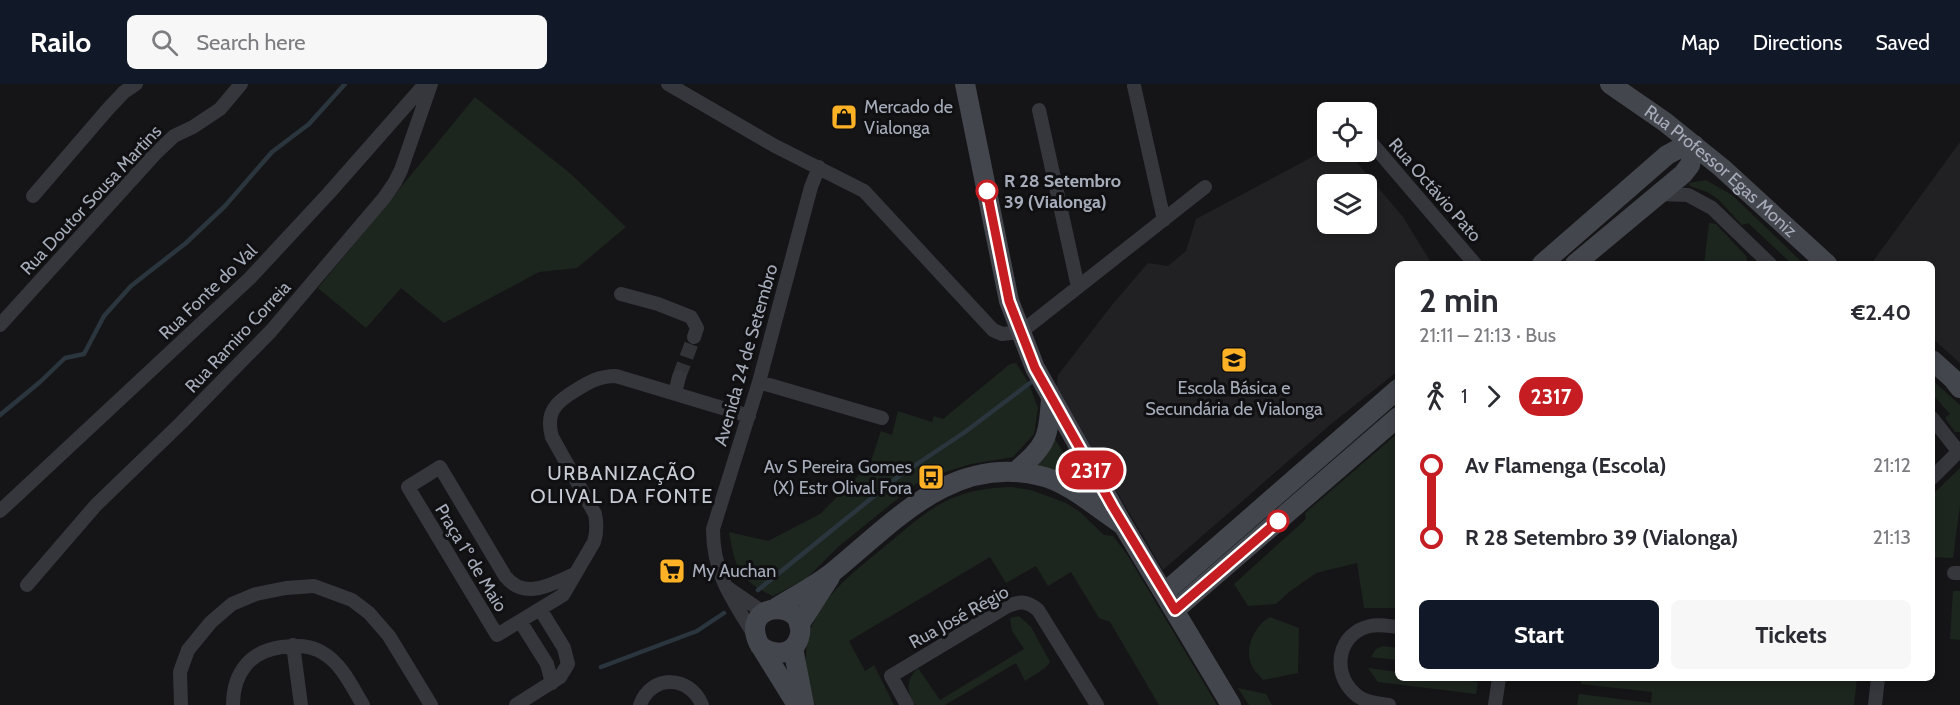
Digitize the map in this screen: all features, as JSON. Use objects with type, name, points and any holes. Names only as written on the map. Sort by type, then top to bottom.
[{"type":"street","points":[[33,196],[108,109],[124,92],[136,84]]},
{"type":"street","name":"Rua Doutor Sousa Martins","points":[[0,325],[155,154],[174,136],[193,127],[220,109],[241,84]]},
{"type":"street","name":"Rua Fonte do Val","points":[[0,511],[250,279],[425,84]]},
{"type":"street","name":"Rua Ramiro Correia","points":[[27,585],[96,505],[271,331],[384,198],[401,170],[431,84]]},
{"type":"street","points":[[668,84],[775,146],[856,186],[871,197],[993,330],[1002,334],[1021,332],[1205,187]]},
{"type":"street","points":[[965,84],[1009,301],[1035,368],[1123,525],[1231,705]]},
{"type":"street","name":"Rua Professor Egas Moniz","points":[[1610,84],[1665,122],[1722,168],[1824,261]]},
{"type":"street","points":[[1134,86],[1164,220]]},
{"type":"street","points":[[1039,110],[1078,287]]},
{"type":"street","points":[[1665,122],[1669,135],[1667,155]]},
{"type":"street","points":[[1545,261],[1667,155],[1680,148],[1694,145],[1690,165],[1683,174],[1579,261]]},
{"type":"street","name":"Rua Octávio Pato","points":[[1377,150],[1472,261]]},
{"type":"street","name":"Avenida 24 de Setembro","points":[[758,642],[726,588],[717,567],[713,549],[714,529],[759,382],[808,196],[819,167]]},
{"type":"street","points":[[1683,174],[1722,168]]},
{"type":"street","points":[[1658,194],[1688,195],[1712,208],[1767,261]]},
{"type":"street","points":[[621,294],[658,304],[691,317],[697,328],[694,337]]},
{"type":"street","points":[[1935,363],[1958,383]]},
{"type":"street","points":[[575,574],[594,543],[597,522],[592,507],[552,437],[550,422],[556,404],[568,394],[601,377],[616,376],[748,416]]},
{"type":"street","points":[[675,393],[679,377]]},
{"type":"street","points":[[759,382],[882,418]]},
{"type":"street","points":[[1164,592],[1395,392]]},
{"type":"street","points":[[1015,472],[1035,455],[1044,442],[1049,430],[1051,399]]},
{"type":"street","points":[[1175,610],[1395,420]]},
{"type":"street","points":[[1935,422],[1959,450],[1935,475]]},
{"type":"street","name":"Praça 1º de Maio","points":[[440,467],[506,576],[515,586],[526,590],[536,590],[575,574],[563,595],[497,635],[408,487],[440,467]]},
{"type":"street","points":[[798,705],[758,642],[755,626],[770,610],[833,572],[866,542],[924,497],[939,489],[977,476],[1015,472],[1042,476],[1060,484],[1123,525]]},
{"type":"street","points":[[758,642],[768,652],[778,654],[793,648],[798,642],[799,625],[833,572]]},
{"type":"street","points":[[181,705],[180,672],[188,650],[210,622],[232,604],[256,594],[286,588],[314,586],[352,600],[369,613],[389,636],[431,705]]},
{"type":"street","points":[[726,588],[770,610],[790,613],[799,625]]},
{"type":"street","name":"Rua José Régio","points":[[907,705],[891,676],[1006,608],[1022,601],[1030,603],[1038,610],[1097,705]]},
{"type":"street","points":[[516,705],[552,683],[565,671],[568,664],[568,656],[540,609]]},
{"type":"street","points":[[520,621],[547,664],[552,683]]},
{"type":"street","points":[[1389,705],[1371,702],[1354,693],[1343,677],[1341,653],[1346,641],[1359,630],[1376,625],[1395,627]]},
{"type":"street","points":[[233,705],[234,688],[247,663],[269,649],[293,645],[308,647],[330,658],[363,705]]},
{"type":"street","points":[[293,645],[301,705]]},
{"type":"street","points":[[793,648],[804,705]]},
{"type":"street","points":[[1495,705],[1499,681]]},
{"type":"street","points":[[1875,705],[1878,681]]},
{"type":"street","points":[[640,705],[647,692],[665,682],[675,682],[693,690],[702,705]]},
{"type":"shaded area","points":[[475,97],[572,175],[626,227],[577,268],[539,272],[444,323],[401,288],[366,328],[318,288]]},
{"type":"shaded area","points":[[1960,142],[1960,363],[1935,341],[1935,261],[1873,261]]},
{"type":"shaded area","name":"Escola Básica e Secundária de Vialonga","points":[[1317,154],[1317,162],[1356,162],[1367,174],[1317,174],[1317,234],[1377,234],[1377,186],[1403,217],[1430,261],[1395,261],[1395,373],[1331,424],[1163,570],[1056,389],[1058,375],[1148,263],[1168,266],[1186,251],[1196,219]]},
{"type":"shaded area","points":[[1706,180],[1732,195],[1801,261],[1789,261],[1748,223],[1742,225],[1718,199],[1690,186],[1689,183]]},
{"type":"shaded area","points":[[1709,223],[1716,224],[1747,257],[1746,261],[1704,261]]},
{"type":"shaded area","points":[[1016,363],[1028,382],[1038,408],[1034,434],[1013,457],[971,464],[922,479],[838,547],[807,578],[773,596],[745,578],[737,564],[729,532],[768,541],[820,514],[870,464],[881,431],[892,435],[898,411],[932,422],[934,416],[943,419],[1010,364]]},
{"type":"shaded area","points":[[1935,383],[1960,405],[1960,432],[1955,432],[1945,418],[1950,414],[1935,397]]},
{"type":"shaded area","points":[[1395,436],[1395,608],[1364,608],[1357,563],[1316,573],[1276,604],[1248,606],[1234,584],[1306,519],[1305,513]]},
{"type":"shaded area","points":[[1055,439],[1091,496],[1032,467],[1045,455]]},
{"type":"shaded area","points":[[1960,468],[1960,505],[1953,558],[1935,557],[1935,492]]},
{"type":"shaded area","points":[[1012,487],[1031,490],[1066,503],[1080,512],[1104,535],[1113,536],[1128,556],[1217,705],[1159,705],[1110,622],[1099,618],[1071,572],[1048,586],[1036,566],[1006,583],[990,557],[849,641],[865,671],[874,665],[894,705],[815,705],[808,678],[806,656],[809,636],[815,619],[837,588],[914,522],[941,504],[971,492]]},
{"type":"shaded area","points":[[1953,591],[1960,591],[1960,640],[1950,639]]},
{"type":"shaded area","points":[[1019,616],[1031,627],[1050,662],[1045,668],[1025,681],[1016,663],[945,705],[915,705],[910,695],[909,681],[918,668],[940,700],[1024,649],[1012,631],[1010,618]]},
{"type":"shaded area","points":[[1270,617],[1299,628],[1298,673],[1263,680],[1254,669],[1249,654],[1251,640],[1259,627]]},
{"type":"shaded area","points":[[1383,646],[1395,648],[1395,660],[1371,657],[1376,649]]},
{"type":"shaded area","points":[[1368,668],[1395,672],[1395,681],[1478,682],[1476,694],[1378,682]]},
{"type":"shaded area","points":[[1581,681],[1857,681],[1854,705],[1577,705],[1579,694],[1651,703],[1652,692],[1581,684]]},
{"type":"shaded area","points":[[1238,688],[1266,694],[1272,705],[1249,705]]},
{"type":"waterway","points":[[0,415],[65,358],[84,354],[104,316],[131,286],[186,243],[225,206],[272,152],[309,124],[345,84]]},
{"type":"waterway","points":[[758,590],[899,476],[965,432],[1030,383]]},
{"type":"waterway","points":[[601,667],[697,631],[724,613]]},
{"type":"tunnel","points":[[679,377],[694,337]]},
{"type":"bus line","name":"2317","points":[[987,191],[1009,301],[1035,368],[1113,507],[1175,610],[1278,521]]},
{"type":"place","name":"Mercado de Vialonga","points":[[844,117]]},
{"type":"place","name":"R 28 Setembro 39 (Vialonga)","points":[[987,191]]},
{"type":"place","name":"Escola Básica e Secundária de Vialonga","points":[[1234,360]]},
{"type":"place","name":"Av S Pereira Gomes (X) Estr Olival Fora","points":[[931,477]]},
{"type":"place","name":"My Auchan","points":[[672,571]]},
{"type":"district","name":"URBANIZAÇÃO OLIVAL DA FONTE","points":[[622,484]]}]
